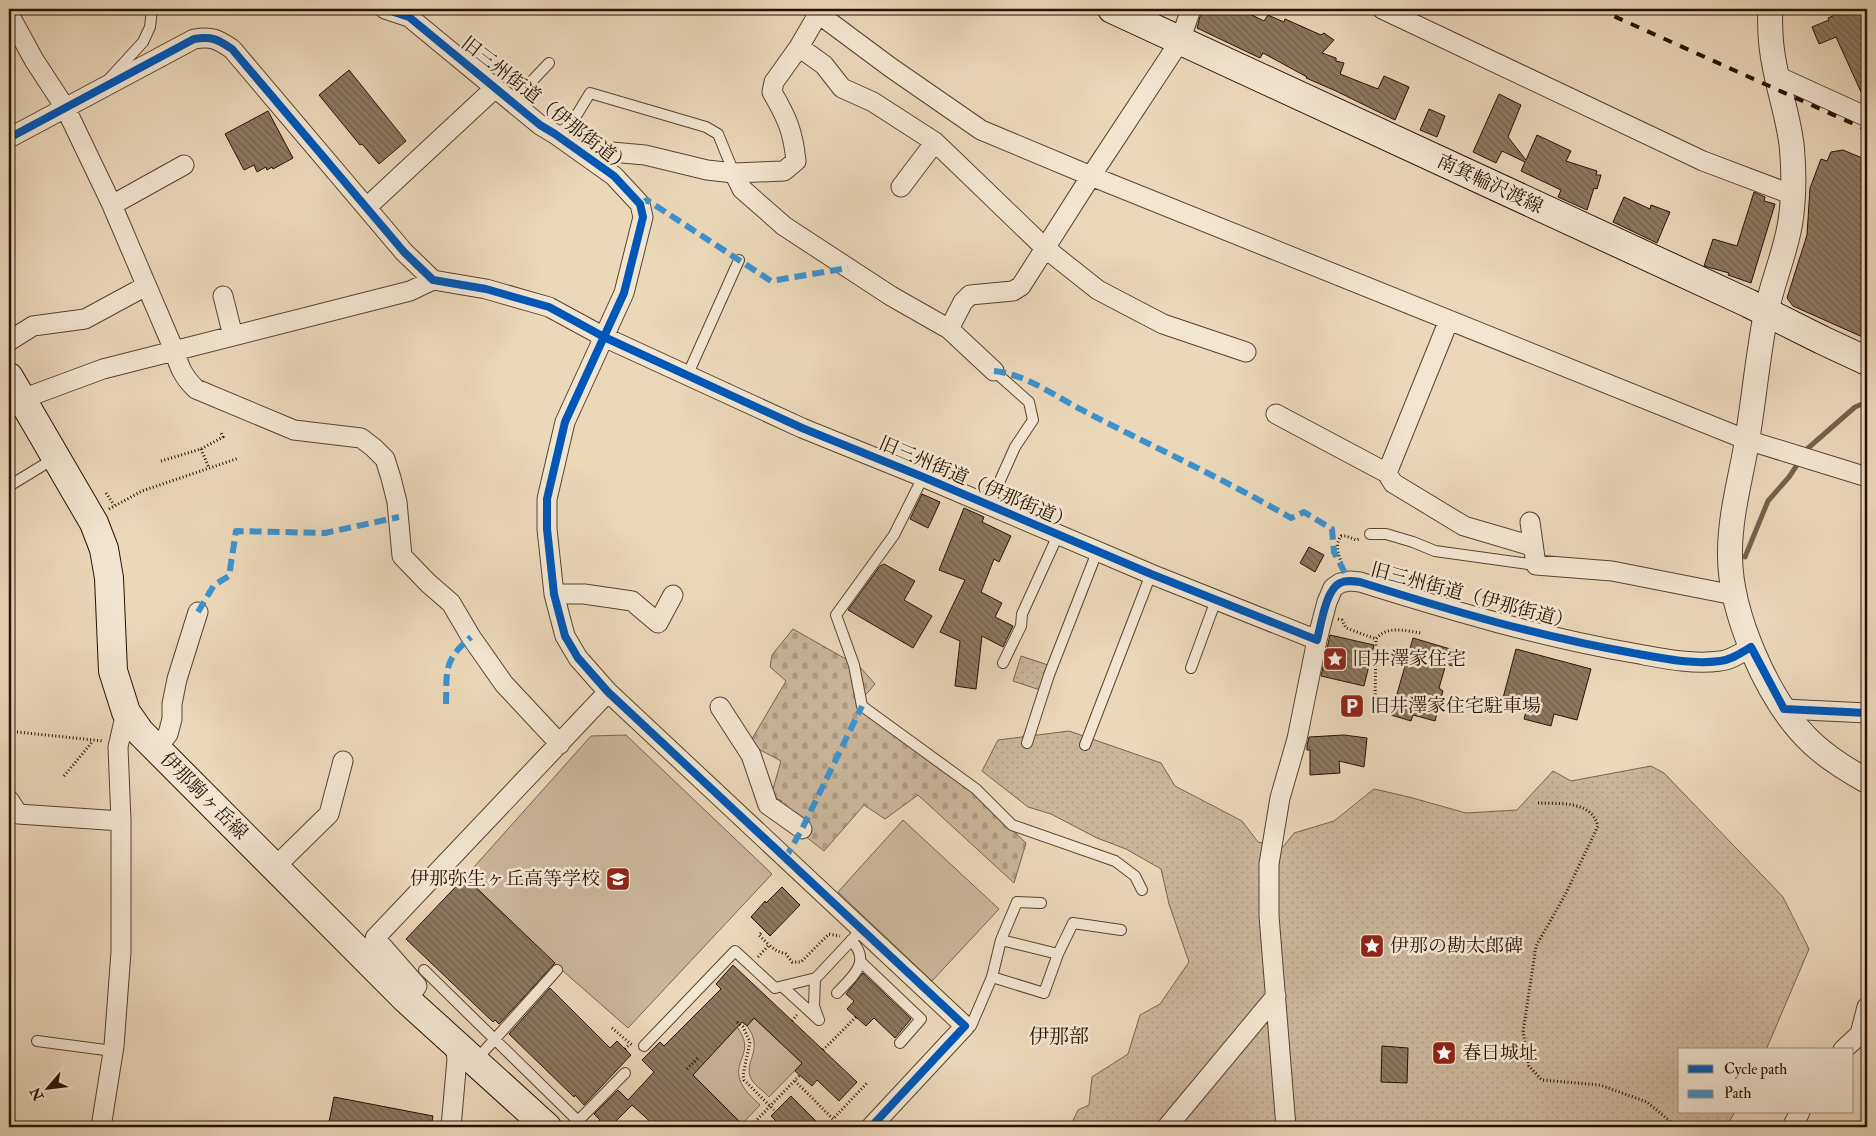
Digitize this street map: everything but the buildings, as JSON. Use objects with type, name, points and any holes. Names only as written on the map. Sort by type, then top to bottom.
[{"type":"main road","name":"南箕輪沢渡線","points":[[1112,9],[1766,312],[1867,361]]},
{"type":"main road","name":"伊那駒ヶ岳線","points":[[15,388],[56,457],[104,514],[104,549],[109,578],[113,671],[126,712],[140,732],[407,1000],[547,1127]]},
{"type":"street","name":"旧三州街道（伊那街道）","points":[[385,9],[412,13],[495,88],[540,125],[614,176],[640,204],[643,217],[624,293],[604,337],[687,376],[802,428],[923,477],[1096,552],[1317,640],[1323,615],[1333,588],[1340,583],[1350,581],[1360,582],[1524,629],[1610,649],[1650,656],[1694,662],[1721,661],[1737,656],[1751,647]]},
{"type":"street","points":[[949,329],[970,295],[1013,291],[1021,286],[1180,41],[1191,9]]},
{"type":"street","points":[[1382,9],[1704,161],[1793,195]]},
{"type":"street","points":[[1770,9],[1772,50],[1776,76],[1792,148],[1793,195],[1790,224],[1766,312],[1748,440],[1732,524],[1730,552],[1734,595],[1751,647],[1784,709],[1811,742],[1836,763],[1867,781]]},
{"type":"street","points":[[577,149],[645,156],[707,170],[734,173],[784,171],[796,161],[794,140],[788,118],[772,92],[774,82],[799,47],[817,10],[890,67],[981,130],[1748,440],[1867,477]]},
{"type":"street","points":[[9,14],[34,60],[66,109],[112,205],[174,350],[180,370],[187,381],[196,389],[294,430],[361,438],[374,448],[385,459],[392,478],[397,502],[402,556],[428,583],[451,602],[471,637],[504,684],[560,744]]},
{"type":"street","points":[[9,138],[194,39],[206,37],[218,40],[232,49],[404,252],[433,280],[486,289],[549,307],[604,337],[565,422],[547,498],[547,529],[554,594],[565,636],[578,658],[608,692],[856,931],[968,1026],[871,1127]]},
{"type":"street","points":[[799,47],[824,64],[842,88],[873,102],[935,142],[1045,248],[1098,290],[1155,320],[1246,352]]},
{"type":"street","points":[[1776,76],[1867,117]]},
{"type":"street","points":[[367,207],[495,88]]},
{"type":"street","points":[[901,187],[935,142]]},
{"type":"street","points":[[112,205],[184,165]]},
{"type":"street","points":[[734,173],[742,189],[784,226],[891,296],[949,329],[994,371]]},
{"type":"street","points":[[15,388],[103,369],[410,291],[433,280]]},
{"type":"street","points":[[9,340],[33,326],[85,319],[146,286]]},
{"type":"street","points":[[223,296],[233,336]]},
{"type":"street","points":[[1387,473],[1449,320]]},
{"type":"street","points":[[1276,414],[1387,473],[1393,483],[1464,526],[1532,546]]},
{"type":"street","points":[[1530,522],[1536,565],[1612,571],[1734,595]]},
{"type":"street","points":[[554,594],[584,594],[632,601],[658,623],[674,595]]},
{"type":"street","points":[[156,749],[168,734],[172,719],[172,704],[177,679],[198,612]]},
{"type":"street","points":[[1286,1127],[1269,916],[1269,864],[1280,798],[1297,739],[1317,640]]},
{"type":"street","points":[[407,1000],[417,986],[375,938],[608,692]]},
{"type":"street","points":[[720,706],[751,755],[768,805],[802,829]]},
{"type":"street","points":[[1784,709],[1867,713]]},
{"type":"street","points":[[101,1127],[113,1051],[121,952],[121,822],[118,747],[126,712]]},
{"type":"street","points":[[275,867],[329,814],[343,761]]},
{"type":"street","points":[[9,800],[18,814],[121,822]]},
{"type":"street","points":[[1167,1127],[1276,996]]},
{"type":"street","points":[[1845,1048],[1860,1034],[1867,1007]]},
{"type":"street","points":[[451,1127],[457,1059],[465,1052]]},
{"type":"street","points":[[1792,1127],[1799,1114]]},
{"type":"lane","points":[[99,90],[143,42],[150,27],[152,9]]},
{"type":"lane","points":[[512,102],[549,63]]},
{"type":"lane","points":[[555,134],[570,126],[590,93],[706,127],[718,134],[734,173]]},
{"type":"lane","points":[[687,376],[739,260]]},
{"type":"lane","points":[[989,505],[1016,447],[1033,420],[1029,402],[994,371]]},
{"type":"lane","points":[[9,486],[56,457]]},
{"type":"lane","points":[[923,477],[894,535],[836,615],[854,665],[862,706],[976,789],[1012,826],[1115,861],[1135,876],[1142,890]]},
{"type":"lane","points":[[1370,534],[1386,534],[1414,542],[1434,551],[1536,565]]},
{"type":"lane","points":[[1002,663],[1020,626],[1022,614],[1058,535]]},
{"type":"lane","points":[[1027,743],[1049,675],[1096,552]]},
{"type":"lane","points":[[1085,745],[1152,574]]},
{"type":"lane","points":[[1191,668],[1216,600]]},
{"type":"lane","points":[[968,1026],[992,977],[1001,940],[1018,902],[1041,903]]},
{"type":"lane","points":[[992,977],[1044,993],[1058,954],[1073,923],[1121,930]]},
{"type":"lane","points":[[838,993],[855,974],[861,962],[856,931]]},
{"type":"lane","points":[[640,1047],[735,951],[775,988],[783,987],[815,978],[856,931]]},
{"type":"lane","points":[[1001,940],[1058,954]]},
{"type":"lane","points":[[861,962],[921,1019],[900,1043]]},
{"type":"lane","points":[[424,970],[578,1121],[625,1073]]},
{"type":"lane","points":[[465,1052],[494,1039],[556,970]]},
{"type":"lane","points":[[783,987],[819,1020],[814,1006],[815,978]]},
{"type":"lane","points":[[37,1041],[113,1051]]},
{"type":"path","points":[[161,461],[200,449],[223,437],[220,431]]},
{"type":"path","points":[[200,449],[209,468]]},
{"type":"path","points":[[104,514],[142,491],[239,458]]},
{"type":"path","points":[[104,514],[106,493]]},
{"type":"path","points":[[1344,572],[1337,541],[1341,536],[1356,540],[1370,534]]},
{"type":"path","points":[[1323,615],[1342,620],[1346,628],[1376,638]]},
{"type":"path","points":[[1375,705],[1376,638],[1380,633],[1387,631],[1398,630],[1421,633]]},
{"type":"path","points":[[17,732],[106,742]]},
{"type":"path","points":[[64,776],[93,740]]},
{"type":"path","points":[[1538,803],[1581,806],[1596,817],[1598,826],[1565,895],[1536,946],[1523,1032],[1529,1066],[1542,1080],[1600,1085],[1647,1102],[1677,1127]]},
{"type":"path","points":[[761,933],[759,936],[769,945],[777,951],[786,954],[792,962],[798,963],[829,934],[845,936],[856,931]]},
{"type":"path","points":[[750,965],[769,945]]},
{"type":"path","points":[[823,1050],[856,1017]]},
{"type":"path","points":[[737,1022],[750,1042],[743,1075],[744,1080],[774,1110]]},
{"type":"path","points":[[612,1028],[630,1044],[640,1047]]},
{"type":"path","points":[[625,1049],[630,1044]]},
{"type":"path","points":[[687,1069],[698,1058]]},
{"type":"path","points":[[750,1127],[800,1075]]},
{"type":"path","points":[[794,1081],[833,1119],[868,1082]]},
{"type":"green space","points":[[793,629],[860,667],[875,684],[856,706],[976,795],[1026,843],[1014,883],[918,795],[885,819],[864,805],[824,851],[805,836],[810,821],[780,807],[782,801],[771,796],[781,761],[749,744],[786,681],[770,667],[772,655]]},
{"type":"green space","points":[[1021,656],[1048,665],[1040,690],[1013,681]]},
{"type":"green space","points":[[1069,731],[1161,763],[1175,786],[1242,821],[1258,842],[1283,847],[1294,833],[1334,821],[1374,789],[1466,813],[1517,810],[1553,771],[1571,781],[1651,766],[1664,773],[1783,897],[1809,949],[1767,1048],[1678,1048],[1678,1114],[1734,1114],[1726,1127],[1070,1127],[1078,1110],[1089,1105],[1092,1077],[1128,1054],[1140,1015],[1160,1004],[1189,962],[1169,904],[1161,869],[1126,849],[1097,838],[1051,814],[1028,807],[982,771],[998,740]]},
{"type":"green space","points":[[626,735],[772,874],[628,1028],[555,964],[465,877],[591,736]]},
{"type":"green space","points":[[903,820],[999,909],[932,981],[838,892]]},
{"type":"green space","points":[[754,1018],[802,1063],[769,1097],[756,1085],[750,1076],[749,1070],[754,1041],[747,1026]]},
{"type":"green space","points":[[737,1027],[744,1043],[739,1066],[741,1084],[760,1105],[742,1124],[691,1073]]},
{"type":"waterway","points":[[1807,449],[1855,407],[1867,402]]},
{"type":"waterway","points":[[1745,557],[1768,501],[1789,477],[1799,462]]},
{"type":"railway","points":[[1598,9],[1867,130]]},
{"type":"marked path","points":[[640,204],[647,200],[771,281],[848,268]]},
{"type":"marked path","points":[[994,371],[1029,381],[1291,518],[1304,512],[1332,529],[1334,552],[1349,581]]},
{"type":"marked path","points":[[198,612],[214,585],[229,576],[236,531],[325,533],[399,517]]},
{"type":"marked path","points":[[446,704],[448,667],[455,653],[471,637]]},
{"type":"marked path","points":[[785,859],[802,829],[862,706]]},
{"type":"cycle path","points":[[385,9],[409,17],[540,125],[614,176],[640,204],[643,217],[624,293],[565,422],[547,499],[547,529],[554,594],[565,636],[578,658],[608,692],[965,1026],[871,1127]]},
{"type":"cycle path","points":[[9,138],[194,39],[214,39],[232,49],[404,252],[433,280],[486,289],[549,307],[604,337],[802,428],[1151,574],[1317,640],[1331,592],[1340,583],[1350,581],[1360,582],[1461,613],[1530,631],[1599,647],[1665,659],[1687,662],[1720,661],[1732,658],[1751,647],[1784,709],[1867,713]]},
{"type":"place","name":"旧井澤家住宅","points":[[1335,659]]},
{"type":"place","name":"旧井澤家住宅駐車場","points":[[1352,706]]},
{"type":"place","name":"伊那弥生ヶ丘高等学校","points":[[618,879]]},
{"type":"place","name":"伊那の勘太郎碑","points":[[1372,946]]},
{"type":"place","name":"春日城址","points":[[1444,1053]]},
{"type":"district","name":"伊那部","points":[[1059,1036]]}]
